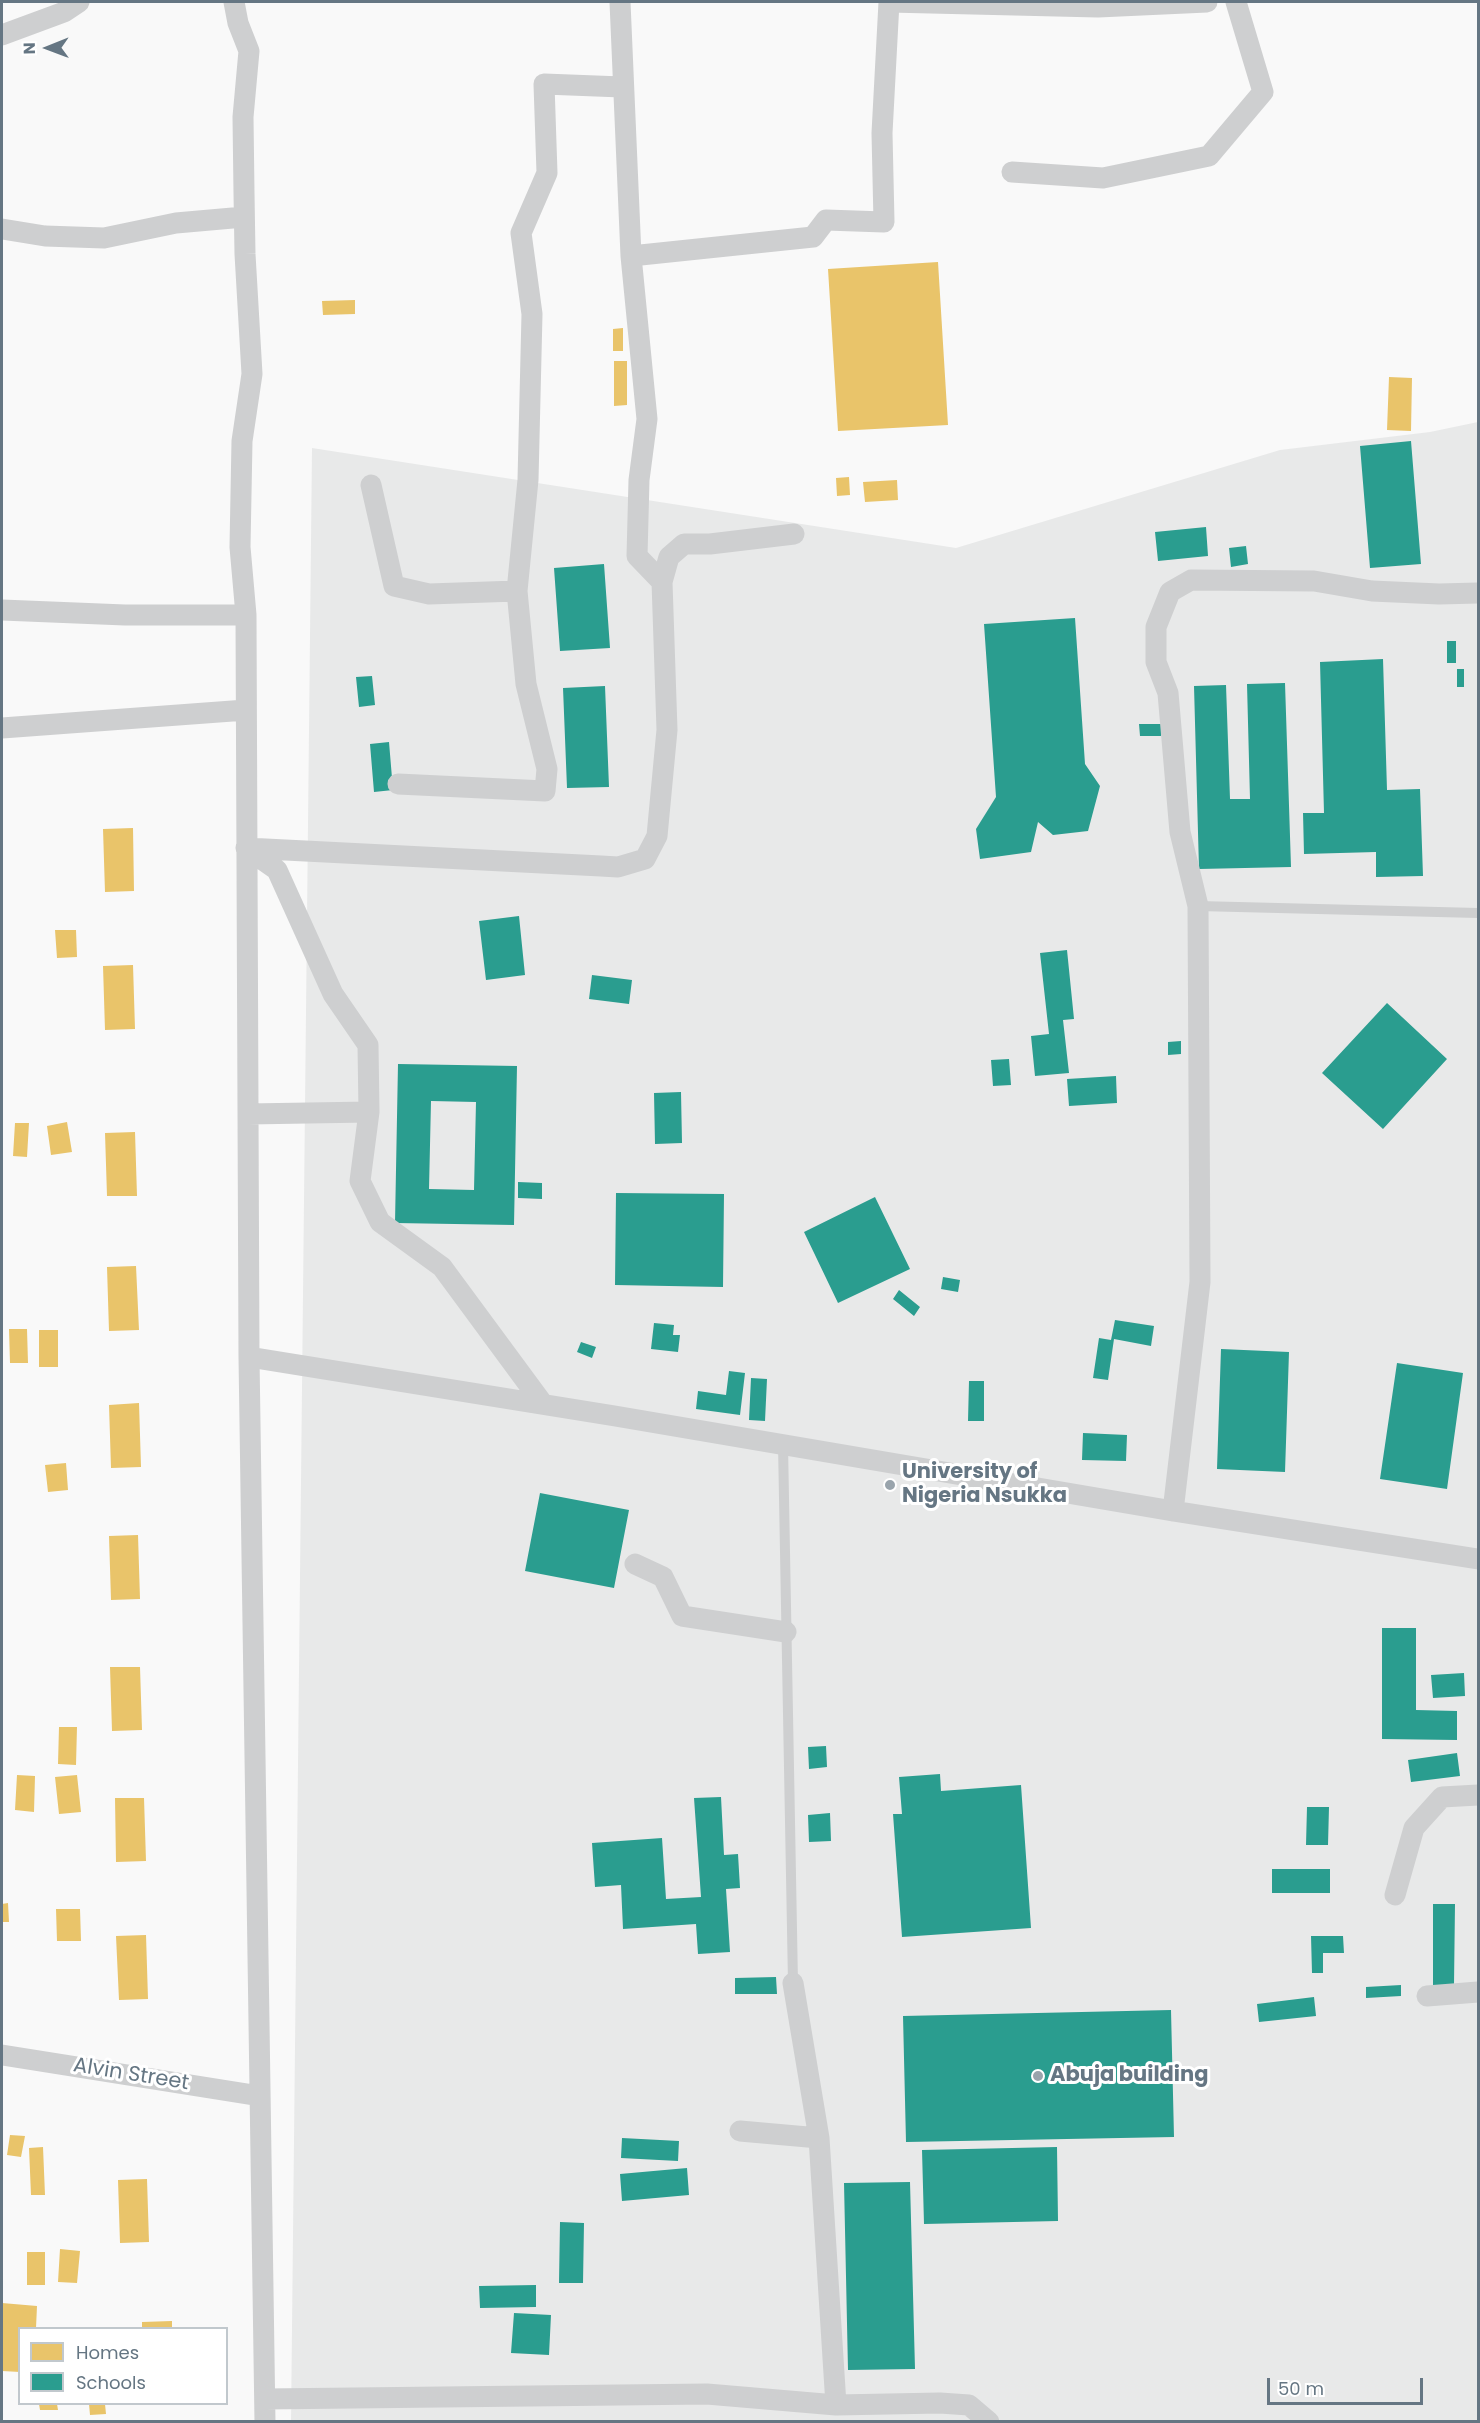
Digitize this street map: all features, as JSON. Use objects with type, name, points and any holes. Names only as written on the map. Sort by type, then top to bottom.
[{"type":"street","points":[[2,35],[64,12],[79,2]]},
{"type":"street","points":[[234,2],[238,23],[249,51],[243,117],[244,217],[252,374],[242,441],[240,547],[246,615],[249,1357],[265,2421]]},
{"type":"street","points":[[620,2],[631,256],[646,420],[639,480],[637,556],[662,582]]},
{"type":"street","points":[[631,256],[813,237],[826,220],[884,222],[882,133],[889,2],[1098,4],[1207,2]]},
{"type":"street","points":[[1012,172],[1103,178],[1209,156],[1263,92],[1236,2]]},
{"type":"street","points":[[398,784],[545,791],[547,769],[526,684],[517,591],[528,480],[532,315],[521,234],[547,173],[544,84],[622,87]]},
{"type":"street","points":[[2,230],[45,236],[104,238],[176,223],[244,217]]},
{"type":"street","points":[[371,485],[394,586],[429,594],[517,591]]},
{"type":"street","points":[[246,848],[618,867],[645,859],[657,836],[667,730],[662,582],[669,557],[684,544],[710,544],[794,534]]},
{"type":"street","points":[[1173,1511],[1200,1282],[1198,906],[1180,832],[1168,693],[1156,662],[1156,627],[1170,592],[1191,580],[1314,581],[1372,591],[1479,593]]},
{"type":"street","points":[[2,610],[125,615],[246,615]]},
{"type":"street","points":[[2,728],[246,710]]},
{"type":"street","points":[[246,848],[277,870],[333,994],[368,1045],[369,1112],[360,1181],[380,1222],[442,1267],[543,1404]]},
{"type":"street","points":[[248,1114],[369,1112]]},
{"type":"street","points":[[249,1357],[543,1404],[1173,1511],[1479,1558]]},
{"type":"street","points":[[635,1564],[663,1577],[682,1616],[786,1632]]},
{"type":"street","points":[[1395,1895],[1414,1828],[1442,1797],[1479,1795]]},
{"type":"street","points":[[793,1983],[819,2138],[836,2405]]},
{"type":"street","points":[[1427,1996],[1479,1992]]},
{"type":"street","name":"Alvin Street","points":[[2,2055],[260,2096]]},
{"type":"street","points":[[740,2131],[819,2138]]},
{"type":"street","points":[[265,2398],[707,2394],[836,2405],[940,2403],[969,2405],[989,2421]]},
{"type":"lane","points":[[1198,906],[1479,913]]},
{"type":"lane","points":[[783,1444],[793,1983]]},
{"type":"shaded area","name":"University of Nigeria Nsukka","points":[[1478,422],[1478,2421],[291,2422],[312,448],[956,548],[1280,450],[1430,432]]},
{"type":"building: Homes","points":[[938,262],[948,425],[838,431],[828,269]]},
{"type":"building: Homes","points":[[355,300],[355,314],[323,315],[322,301]]},
{"type":"building: Homes","points":[[623,328],[623,351],[613,351],[613,329]]},
{"type":"building: Homes","points":[[614,361],[627,361],[627,405],[614,406]]},
{"type":"building: Homes","points":[[1389,377],[1412,378],[1411,431],[1387,430]]},
{"type":"building: Homes","points":[[849,477],[850,495],[837,496],[836,478]]},
{"type":"building: Homes","points":[[897,480],[898,500],[865,502],[863,482]]},
{"type":"building: Homes","points":[[133,828],[134,891],[105,892],[103,829]]},
{"type":"building: Homes","points":[[55,930],[76,930],[77,957],[57,958]]},
{"type":"building: Homes","points":[[133,965],[135,1029],[105,1030],[103,966]]},
{"type":"building: Homes","points":[[67,1122],[72,1152],[51,1155],[47,1126]]},
{"type":"building: Homes","points":[[15,1123],[29,1123],[27,1157],[13,1156]]},
{"type":"building: Homes","points":[[135,1132],[137,1196],[107,1196],[105,1133]]},
{"type":"building: Homes","points":[[136,1266],[139,1330],[109,1331],[107,1267]]},
{"type":"building: Homes","points":[[9,1329],[27,1329],[28,1363],[10,1363]]},
{"type":"building: Homes","points":[[39,1330],[58,1330],[58,1367],[39,1367]]},
{"type":"building: Homes","points":[[139,1403],[141,1467],[111,1468],[109,1405]]},
{"type":"building: Homes","points":[[66,1463],[68,1490],[48,1492],[45,1465]]},
{"type":"building: Homes","points":[[138,1535],[140,1599],[111,1600],[109,1536]]},
{"type":"building: Homes","points":[[110,1667],[140,1667],[142,1730],[112,1731]]},
{"type":"building: Homes","points":[[59,1727],[77,1727],[76,1765],[58,1764]]},
{"type":"building: Homes","points":[[17,1775],[35,1776],[34,1812],[15,1810]]},
{"type":"building: Homes","points":[[77,1775],[81,1812],[59,1814],[55,1777]]},
{"type":"building: Homes","points":[[115,1798],[144,1798],[146,1861],[116,1862]]},
{"type":"building: Homes","points":[[8,1903],[9,1922],[2,1922],[2,1904]]},
{"type":"building: Homes","points":[[56,1909],[80,1909],[81,1941],[57,1941]]},
{"type":"building: Homes","points":[[146,1935],[148,1999],[119,2000],[116,1936]]},
{"type":"building: Homes","points":[[10,2135],[25,2136],[21,2157],[7,2155]]},
{"type":"building: Homes","points":[[43,2147],[45,2195],[31,2195],[29,2148]]},
{"type":"building: Homes","points":[[147,2179],[149,2242],[120,2243],[118,2180]]},
{"type":"building: Homes","points":[[60,2249],[80,2251],[77,2283],[58,2282]]},
{"type":"building: Homes","points":[[27,2252],[45,2252],[45,2285],[27,2285]]},
{"type":"building: Homes","points":[[2,2303],[37,2306],[36,2327],[18,2327],[18,2372],[2,2371]]},
{"type":"building: Homes","points":[[172,2321],[172,2327],[142,2327],[142,2322]]},
{"type":"building: Homes","points":[[39,2405],[57,2405],[58,2410],[40,2410]]},
{"type":"building: Homes","points":[[89,2405],[105,2405],[106,2414],[90,2415]]},
{"type":"building: Schools","points":[[1411,441],[1421,564],[1370,568],[1360,446]]},
{"type":"building: Schools","points":[[1206,527],[1208,556],[1158,561],[1155,532]]},
{"type":"building: Schools","points":[[1246,546],[1248,564],[1231,567],[1229,548]]},
{"type":"building: Schools","points":[[604,564],[610,648],[560,651],[554,568]]},
{"type":"building: Schools","points":[[1075,618],[1085,764],[1100,786],[1088,831],[1053,835],[1038,822],[1031,852],[980,859],[976,829],[996,797],[984,624]]},
{"type":"building: Schools","points":[[1447,641],[1456,641],[1456,663],[1447,663]]},
{"type":"building: Schools","points":[[1383,659],[1387,790],[1420,789],[1423,876],[1376,877],[1376,852],[1304,854],[1303,813],[1324,813],[1320,662]]},
{"type":"building: Schools","points":[[1457,669],[1464,669],[1464,687],[1457,687]]},
{"type":"building: Schools","points":[[372,676],[375,705],[359,707],[356,677]]},
{"type":"building: Schools","points":[[1285,683],[1291,867],[1199,869],[1194,686],[1226,685],[1230,799],[1250,799],[1247,684]]},
{"type":"building: Schools","points":[[605,686],[609,787],[567,788],[563,688]]},
{"type":"building: Schools","points":[[1139,724],[1161,724],[1161,736],[1140,736]]},
{"type":"building: Schools","points":[[389,742],[393,790],[374,792],[370,744]]},
{"type":"building: Schools","points":[[519,916],[525,975],[486,980],[479,921]]},
{"type":"building: Schools","points":[[1067,950],[1074,1019],[1063,1020],[1069,1073],[1035,1076],[1031,1036],[1049,1034],[1040,953]]},
{"type":"building: Schools","points":[[592,975],[632,980],[629,1004],[589,999]]},
{"type":"building: Schools","points":[[1387,1003],[1447,1059],[1383,1129],[1322,1073]]},
{"type":"building: Schools","points":[[1181,1041],[1181,1054],[1168,1055],[1168,1042]]},
{"type":"building: Schools","points":[[1009,1059],[1011,1085],[993,1086],[991,1060]]},
{"type":"building: Schools","points":[[398,1064],[517,1066],[514,1225],[395,1223]],"holes":[[[431,1101],[476,1102],[474,1190],[429,1189]]]},
{"type":"building: Schools","points":[[1116,1076],[1117,1103],[1069,1106],[1067,1079]]},
{"type":"building: Schools","points":[[681,1092],[682,1143],[655,1144],[654,1093]]},
{"type":"building: Schools","points":[[518,1182],[542,1183],[542,1199],[518,1198]]},
{"type":"building: Schools","points":[[616,1193],[724,1194],[723,1287],[615,1285]]},
{"type":"building: Schools","points":[[875,1197],[910,1269],[838,1303],[804,1232]]},
{"type":"building: Schools","points":[[943,1277],[960,1280],[958,1292],[941,1289]]},
{"type":"building: Schools","points":[[899,1290],[920,1307],[914,1316],[893,1299]]},
{"type":"building: Schools","points":[[1115,1320],[1154,1326],[1151,1346],[1114,1339],[1108,1380],[1093,1378],[1099,1338],[1111,1340]]},
{"type":"building: Schools","points":[[654,1323],[674,1325],[673,1335],[680,1335],[678,1352],[651,1349]]},
{"type":"building: Schools","points":[[581,1342],[596,1347],[592,1358],[577,1352]]},
{"type":"building: Schools","points":[[1221,1349],[1289,1352],[1285,1472],[1217,1469]]},
{"type":"building: Schools","points":[[1397,1363],[1463,1373],[1447,1489],[1380,1479]]},
{"type":"building: Schools","points":[[729,1371],[745,1373],[740,1415],[696,1409],[698,1391],[726,1395]]},
{"type":"building: Schools","points":[[751,1378],[767,1379],[765,1421],[749,1420]]},
{"type":"building: Schools","points":[[969,1381],[984,1381],[984,1421],[968,1421]]},
{"type":"building: Schools","points":[[1083,1433],[1127,1435],[1126,1461],[1082,1460]]},
{"type":"building: Schools","points":[[540,1493],[629,1510],[614,1588],[525,1571]]},
{"type":"building: Schools","points":[[1382,1628],[1416,1628],[1416,1710],[1457,1711],[1457,1740],[1382,1739]]},
{"type":"building: Schools","points":[[1464,1673],[1465,1696],[1433,1698],[1431,1675]]},
{"type":"building: Schools","points":[[826,1746],[827,1767],[809,1769],[808,1747]]},
{"type":"building: Schools","points":[[1457,1753],[1460,1776],[1411,1782],[1408,1760]]},
{"type":"building: Schools","points":[[940,1774],[941,1791],[1021,1785],[1031,1928],[902,1937],[893,1814],[902,1814],[899,1777]]},
{"type":"building: Schools","points":[[721,1797],[724,1855],[738,1854],[740,1888],[726,1889],[730,1952],[698,1954],[696,1924],[623,1929],[621,1885],[595,1887],[592,1843],[662,1838],[666,1899],[701,1897],[694,1798]]},
{"type":"building: Schools","points":[[1307,1807],[1329,1807],[1328,1845],[1306,1845]]},
{"type":"building: Schools","points":[[830,1813],[831,1841],[809,1842],[808,1815]]},
{"type":"building: Schools","points":[[1272,1869],[1330,1869],[1330,1893],[1272,1893]]},
{"type":"building: Schools","points":[[1433,1904],[1455,1904],[1454,1985],[1433,1985]]},
{"type":"building: Schools","points":[[1311,1936],[1343,1936],[1344,1953],[1323,1953],[1323,1973],[1312,1973]]},
{"type":"building: Schools","points":[[776,1977],[777,1994],[735,1994],[735,1978]]},
{"type":"building: Schools","points":[[1401,1985],[1401,1996],[1366,1998],[1366,1987]]},
{"type":"building: Schools","points":[[1314,1997],[1316,2016],[1259,2022],[1257,2004]]},
{"type":"building: Schools","name":"Abuja building","points":[[1171,2010],[1174,2137],[906,2142],[903,2016]]},
{"type":"building: Schools","points":[[622,2138],[679,2141],[678,2161],[621,2158]]},
{"type":"building: Schools","points":[[1057,2147],[1058,2221],[924,2224],[922,2150]]},
{"type":"building: Schools","points":[[687,2168],[689,2195],[622,2201],[620,2174]]},
{"type":"building: Schools","points":[[910,2182],[915,2369],[848,2370],[844,2183]]},
{"type":"building: Schools","points":[[560,2222],[584,2223],[583,2283],[559,2283]]},
{"type":"building: Schools","points":[[536,2285],[536,2307],[480,2308],[479,2286]]},
{"type":"building: Schools","points":[[514,2313],[551,2315],[549,2355],[511,2353]]},
{"type":"place","name":"University of Nigeria Nsukka","points":[[890,1485]]},
{"type":"place","name":"Abuja building","points":[[1038,2076]]}]
